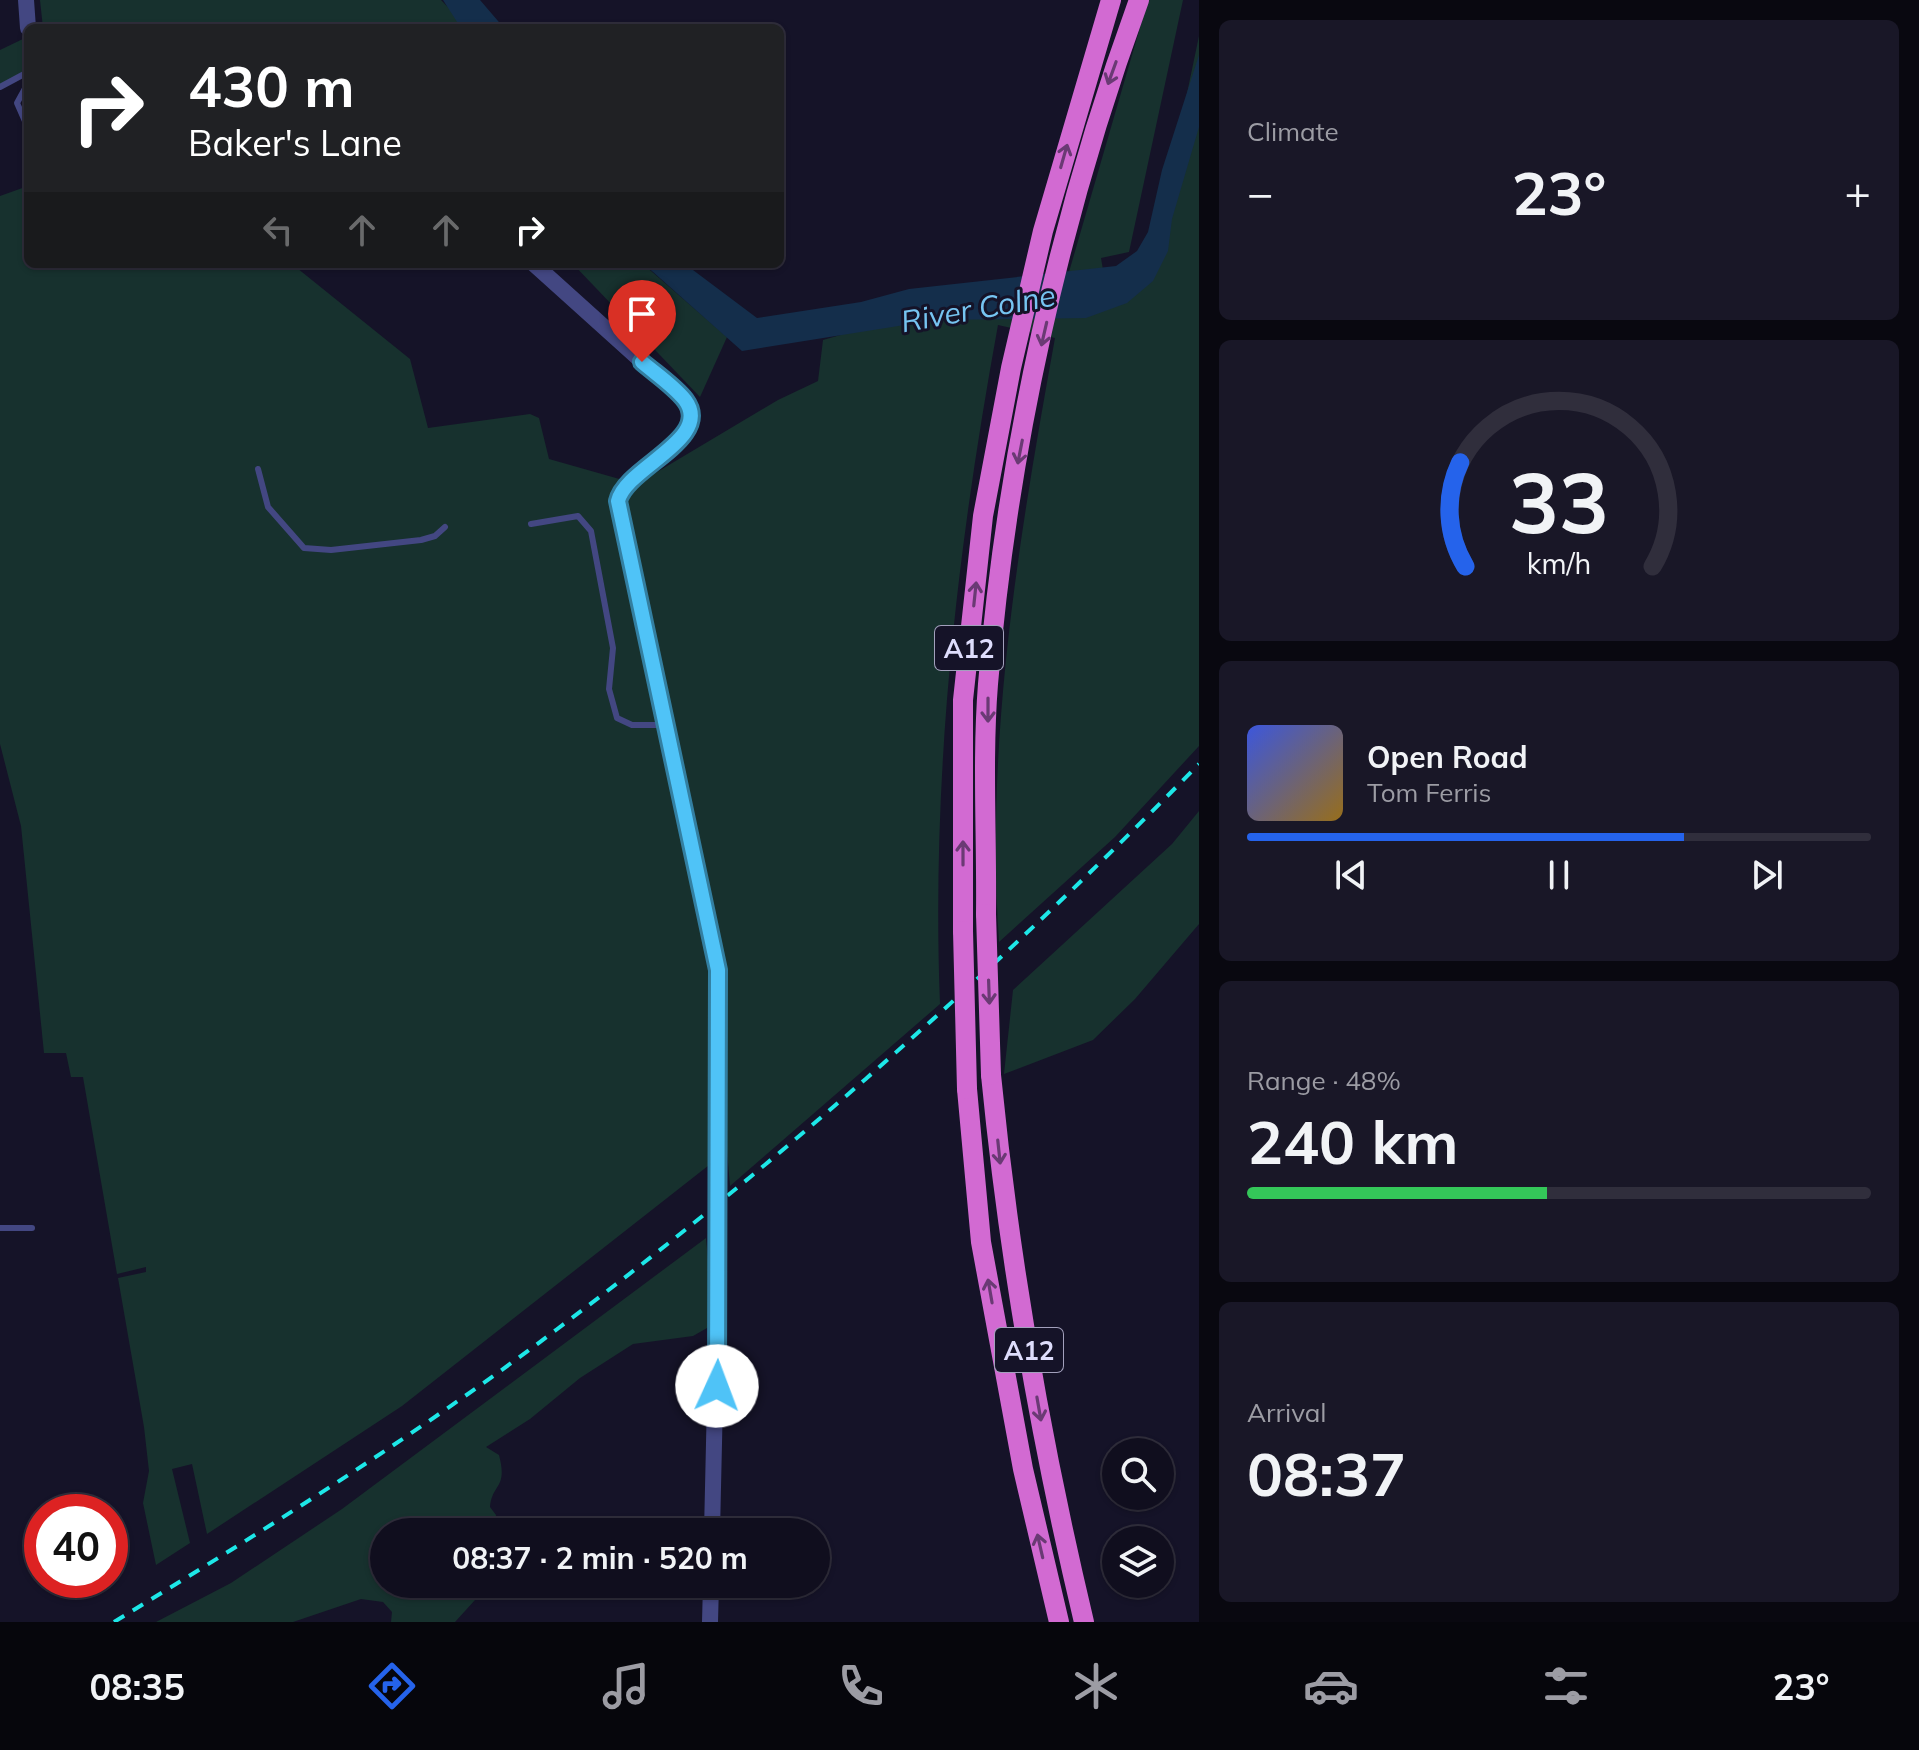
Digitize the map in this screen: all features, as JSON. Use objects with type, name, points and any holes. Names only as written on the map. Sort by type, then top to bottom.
[{"type":"highway","name":"A12","points":[[1059,1622],[1023,1469],[981,1242],[967,1089],[963,700],[983,516],[1011,368],[1043,231],[1111,0]]},
{"type":"highway","name":"A12","points":[[1084,1622],[1058,1510],[1005,1216],[991,1075],[986,914],[988,687],[1004,539],[1035,375],[1066,237],[1107,88],[1139,0]]},
{"type":"street","points":[[26,0],[28,24]]},
{"type":"street","points":[[538,268],[686,401],[690,413],[683,438],[628,481],[618,501],[718,970],[718,1266],[712,1518]]},
{"type":"street","points":[[710,1622],[711,1598]]},
{"type":"lane","points":[[0,87],[24,74]]},
{"type":"lane","points":[[24,90],[17,103],[24,119]]},
{"type":"lane","points":[[258,469],[268,507],[304,548],[331,550],[409,542],[435,536],[445,527]]},
{"type":"lane","points":[[531,524],[578,516],[591,531],[613,648],[609,689],[617,718],[632,725],[665,725]]},
{"type":"lane","points":[[0,1228],[32,1228]]},
{"type":"green space","points":[[40,0],[441,0],[464,24],[238,23],[43,24]]},
{"type":"green space","points":[[1148,0],[1183,0],[1129,252],[1101,258],[1103,270],[1069,272]]},
{"type":"green space","points":[[1199,36],[1199,746],[1115,837],[999,942],[997,790],[1008,639],[1029,488],[1055,338],[998,325],[970,493],[950,663],[940,833],[940,1004],[730,1186],[727,1151],[402,1406],[207,1534],[192,1464],[172,1469],[190,1543],[156,1565],[143,1503],[149,1471],[144,1427],[118,1278],[146,1272],[146,1267],[117,1274],[83,1077],[71,1077],[66,1053],[44,1053],[21,826],[0,744],[0,196],[24,187],[24,268],[297,268],[410,359],[428,428],[530,414],[539,418],[549,459],[637,484],[778,400],[818,381],[823,340],[952,303],[1147,284]]},
{"type":"green space","points":[[24,38],[24,72],[0,85],[0,50]]},
{"type":"green space","points":[[577,268],[648,268],[727,337],[700,397]]},
{"type":"green space","points":[[1199,811],[1199,924],[1135,999],[1093,1040],[1004,1074],[1013,990],[1172,844]]},
{"type":"green space","points":[[706,1238],[714,1324],[693,1336],[633,1344],[580,1378],[530,1419],[486,1447],[499,1455],[501,1466],[501,1480],[490,1507],[496,1518],[370,1518],[370,1598],[476,1598],[455,1622],[391,1622],[392,1612],[383,1602],[361,1599],[293,1622],[156,1622],[231,1583],[342,1509]]},
{"type":"water","points":[[443,0],[480,0],[501,24],[458,24]]},
{"type":"water","name":"River Colne","points":[[1199,55],[1199,127],[1172,219],[1168,251],[1153,281],[1127,303],[1086,318],[936,320],[742,351],[649,268],[690,268],[757,318],[861,302],[909,289],[1116,266],[1137,251],[1148,232],[1162,170]]},
{"type":"railway","points":[[114,1622],[394,1445],[503,1369],[641,1265],[888,1059],[1047,914],[1199,764]]},
{"type":"route","points":[[642,362],[686,401],[690,413],[689,426],[683,438],[628,481],[618,501],[718,970],[717,1386]]}]
